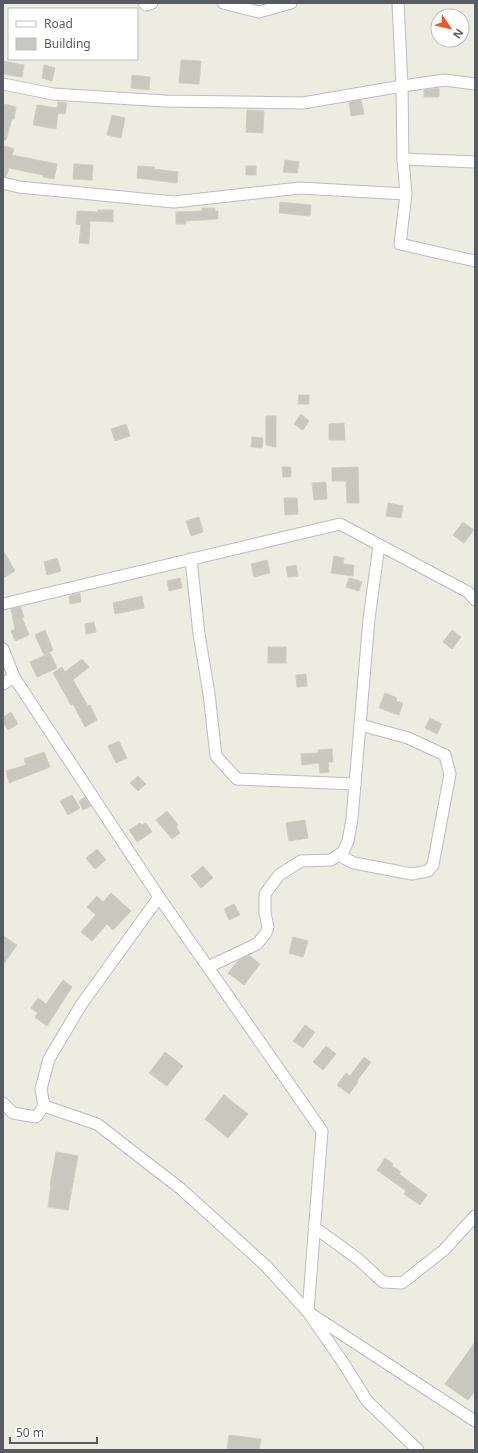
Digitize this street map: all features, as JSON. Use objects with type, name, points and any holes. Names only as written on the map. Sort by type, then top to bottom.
[{"type":"street","points":[[144,3],[152,3]]},
{"type":"street","points":[[223,3],[259,12],[291,3]]},
{"type":"street","points":[[398,3],[402,86],[403,159],[406,194],[400,244],[475,261]]},
{"type":"street","points":[[3,84],[53,94],[164,101],[303,103],[445,80],[475,84]]},
{"type":"street","points":[[403,159],[475,162]]},
{"type":"street","points":[[3,183],[19,187],[174,202],[300,188],[406,194]]},
{"type":"street","points":[[3,604],[340,524],[468,592],[475,600]]},
{"type":"street","points":[[208,967],[257,944],[263,938],[268,927],[265,913],[265,894],[279,875],[301,861],[331,860],[343,852],[348,841],[352,819],[370,619],[379,545]]},
{"type":"street","points":[[191,560],[199,634],[210,694],[216,756],[237,779],[355,784]]},
{"type":"street","points":[[3,649],[14,677],[159,897],[322,1131],[308,1312]]},
{"type":"street","points":[[3,684],[14,677]]},
{"type":"street","points":[[338,855],[354,863],[412,874],[428,872],[433,865],[450,774],[445,755],[408,738],[361,725]]},
{"type":"street","points":[[3,1104],[13,1113],[36,1116],[44,1106],[41,1089],[49,1058],[81,1005],[159,897]]},
{"type":"street","points":[[44,1106],[97,1124],[180,1188],[265,1265],[308,1312],[344,1364],[367,1401],[418,1450]]},
{"type":"street","points":[[314,1228],[358,1259],[383,1282],[402,1283],[444,1250],[475,1216]]},
{"type":"street","points":[[308,1312],[475,1421]]},
{"type":"building","points":[[181,60],[201,61],[199,84],[179,83]]},
{"type":"building","points":[[3,61],[24,65],[22,77],[3,74]]},
{"type":"building","points":[[44,65],[55,68],[52,81],[42,78]]},
{"type":"building","points":[[132,75],[150,77],[149,90],[131,88]]},
{"type":"building","points":[[439,88],[439,97],[424,97],[424,90]]},
{"type":"building","points":[[361,100],[364,114],[351,116],[349,102]]},
{"type":"building","points":[[58,102],[67,103],[65,114],[58,113],[56,129],[33,125],[37,105],[57,108]]},
{"type":"building","points":[[5,104],[16,107],[14,119],[12,119],[6,140],[3,140],[3,110]]},
{"type":"building","points":[[247,110],[264,111],[263,133],[246,132]]},
{"type":"building","points":[[112,115],[125,118],[121,138],[107,135]]},
{"type":"building","points":[[5,146],[14,149],[12,155],[57,164],[54,179],[43,177],[43,175],[9,168],[6,177],[3,176],[3,153]]},
{"type":"building","points":[[285,160],[299,162],[297,173],[283,172]]},
{"type":"building","points":[[74,164],[93,165],[92,180],[73,179]]},
{"type":"building","points":[[138,166],[155,167],[154,169],[178,172],[177,183],[137,178]]},
{"type":"building","points":[[246,166],[256,166],[256,175],[246,175]]},
{"type":"building","points":[[280,202],[311,205],[310,216],[279,213]]},
{"type":"building","points":[[202,208],[215,208],[215,211],[218,211],[218,219],[186,221],[186,224],[176,224],[176,212],[202,211]]},
{"type":"building","points":[[98,210],[113,210],[113,222],[90,221],[89,244],[79,243],[81,225],[76,224],[77,211],[98,212]]},
{"type":"building","points":[[299,395],[309,395],[309,404],[298,404]]},
{"type":"building","points":[[301,414],[309,421],[303,430],[294,424]]},
{"type":"building","points":[[266,416],[276,416],[276,447],[266,445]]},
{"type":"building","points":[[344,423],[345,440],[329,440],[329,424]]},
{"type":"building","points":[[126,424],[130,436],[115,441],[111,429]]},
{"type":"building","points":[[252,437],[263,438],[262,448],[251,447]]},
{"type":"building","points":[[282,467],[291,467],[291,477],[283,477]]},
{"type":"building","points":[[358,467],[359,503],[347,503],[346,481],[332,481],[332,468]]},
{"type":"building","points":[[326,482],[327,499],[314,500],[312,483]]},
{"type":"building","points":[[284,498],[297,498],[298,514],[285,515]]},
{"type":"building","points":[[388,503],[403,506],[401,518],[386,516]]},
{"type":"building","points":[[199,517],[203,532],[191,536],[186,521]]},
{"type":"building","points":[[463,522],[474,530],[464,543],[453,535]]},
{"type":"building","points":[[3,550],[15,571],[3,578]]},
{"type":"building","points":[[334,556],[344,558],[343,564],[354,565],[353,576],[331,573]]},
{"type":"building","points":[[57,558],[61,571],[47,575],[44,562]]},
{"type":"building","points":[[267,560],[270,573],[254,577],[251,564]]},
{"type":"building","points":[[296,565],[298,576],[288,577],[286,567]]},
{"type":"building","points":[[180,578],[182,588],[169,591],[167,581]]},
{"type":"building","points":[[349,578],[362,582],[359,591],[346,587]]},
{"type":"building","points":[[80,593],[81,602],[70,604],[69,596]]},
{"type":"building","points":[[142,596],[144,608],[115,614],[113,603]]},
{"type":"building","points":[[21,607],[24,618],[22,618],[29,635],[15,641],[11,631],[15,629],[11,609]]},
{"type":"building","points":[[94,622],[96,632],[86,634],[85,624]]},
{"type":"building","points":[[45,630],[53,650],[44,655],[35,635]]},
{"type":"building","points":[[452,630],[461,637],[452,649],[443,642]]},
{"type":"building","points":[[268,647],[286,647],[286,663],[268,663]]},
{"type":"building","points":[[50,653],[57,668],[37,677],[30,662]]},
{"type":"building","points":[[82,659],[89,667],[73,680],[88,706],[90,705],[97,720],[85,727],[73,704],[71,705],[53,673],[62,667],[65,672]]},
{"type":"building","points":[[306,674],[307,686],[297,687],[296,675]]},
{"type":"building","points":[[385,693],[397,698],[396,701],[403,703],[399,715],[379,708]]},
{"type":"building","points":[[11,712],[18,724],[8,730],[3,721],[3,717]]},
{"type":"building","points":[[430,718],[442,724],[437,734],[425,728]]},
{"type":"building","points":[[119,741],[127,758],[116,763],[108,746]]},
{"type":"building","points":[[332,749],[333,762],[328,762],[329,772],[320,773],[319,763],[302,765],[301,754],[318,753],[318,750]]},
{"type":"building","points":[[44,752],[50,767],[9,783],[6,771],[26,765],[24,759]]},
{"type":"building","points":[[138,776],[146,784],[138,791],[130,783]]},
{"type":"building","points":[[72,795],[80,808],[68,815],[60,801]]},
{"type":"building","points":[[85,797],[91,806],[83,810],[79,801]]},
{"type":"building","points":[[167,811],[178,825],[176,827],[180,833],[172,839],[156,820]]},
{"type":"building","points":[[305,820],[308,838],[289,841],[286,823]]},
{"type":"building","points":[[140,823],[142,825],[146,823],[152,832],[137,842],[129,830]]},
{"type":"building","points":[[97,849],[106,860],[95,869],[86,858]]},
{"type":"building","points":[[203,866],[213,878],[201,888],[191,876]]},
{"type":"building","points":[[111,893],[131,911],[113,930],[107,924],[92,941],[81,932],[96,915],[87,907],[97,896],[103,902]]},
{"type":"building","points":[[234,904],[240,915],[229,920],[224,909]]},
{"type":"building","points":[[3,936],[17,945],[3,965]]},
{"type":"building","points":[[293,937],[308,941],[303,957],[289,953]]},
{"type":"building","points":[[249,955],[260,964],[244,985],[228,973],[238,961]]},
{"type":"building","points":[[63,980],[72,987],[47,1026],[35,1017],[38,1013],[31,1008],[38,998],[46,1004]]},
{"type":"building","points":[[305,1025],[315,1032],[303,1048],[293,1041]]},
{"type":"building","points":[[326,1046],[336,1054],[323,1070],[313,1062]]},
{"type":"building","points":[[165,1052],[183,1066],[167,1086],[149,1073]]},
{"type":"building","points":[[364,1057],[371,1062],[349,1094],[337,1085],[346,1073],[350,1076]]},
{"type":"building","points":[[224,1095],[248,1114],[228,1138],[205,1119]]},
{"type":"building","points":[[56,1152],[78,1156],[68,1210],[48,1207]]},
{"type":"building","points":[[385,1158],[393,1164],[392,1166],[401,1172],[399,1174],[427,1195],[420,1205],[404,1194],[406,1191],[377,1170]]},
{"type":"building","points":[[475,1342],[475,1391],[468,1400],[445,1384]]},
{"type":"building","points":[[229,1435],[261,1439],[259,1450],[227,1450]]}]
